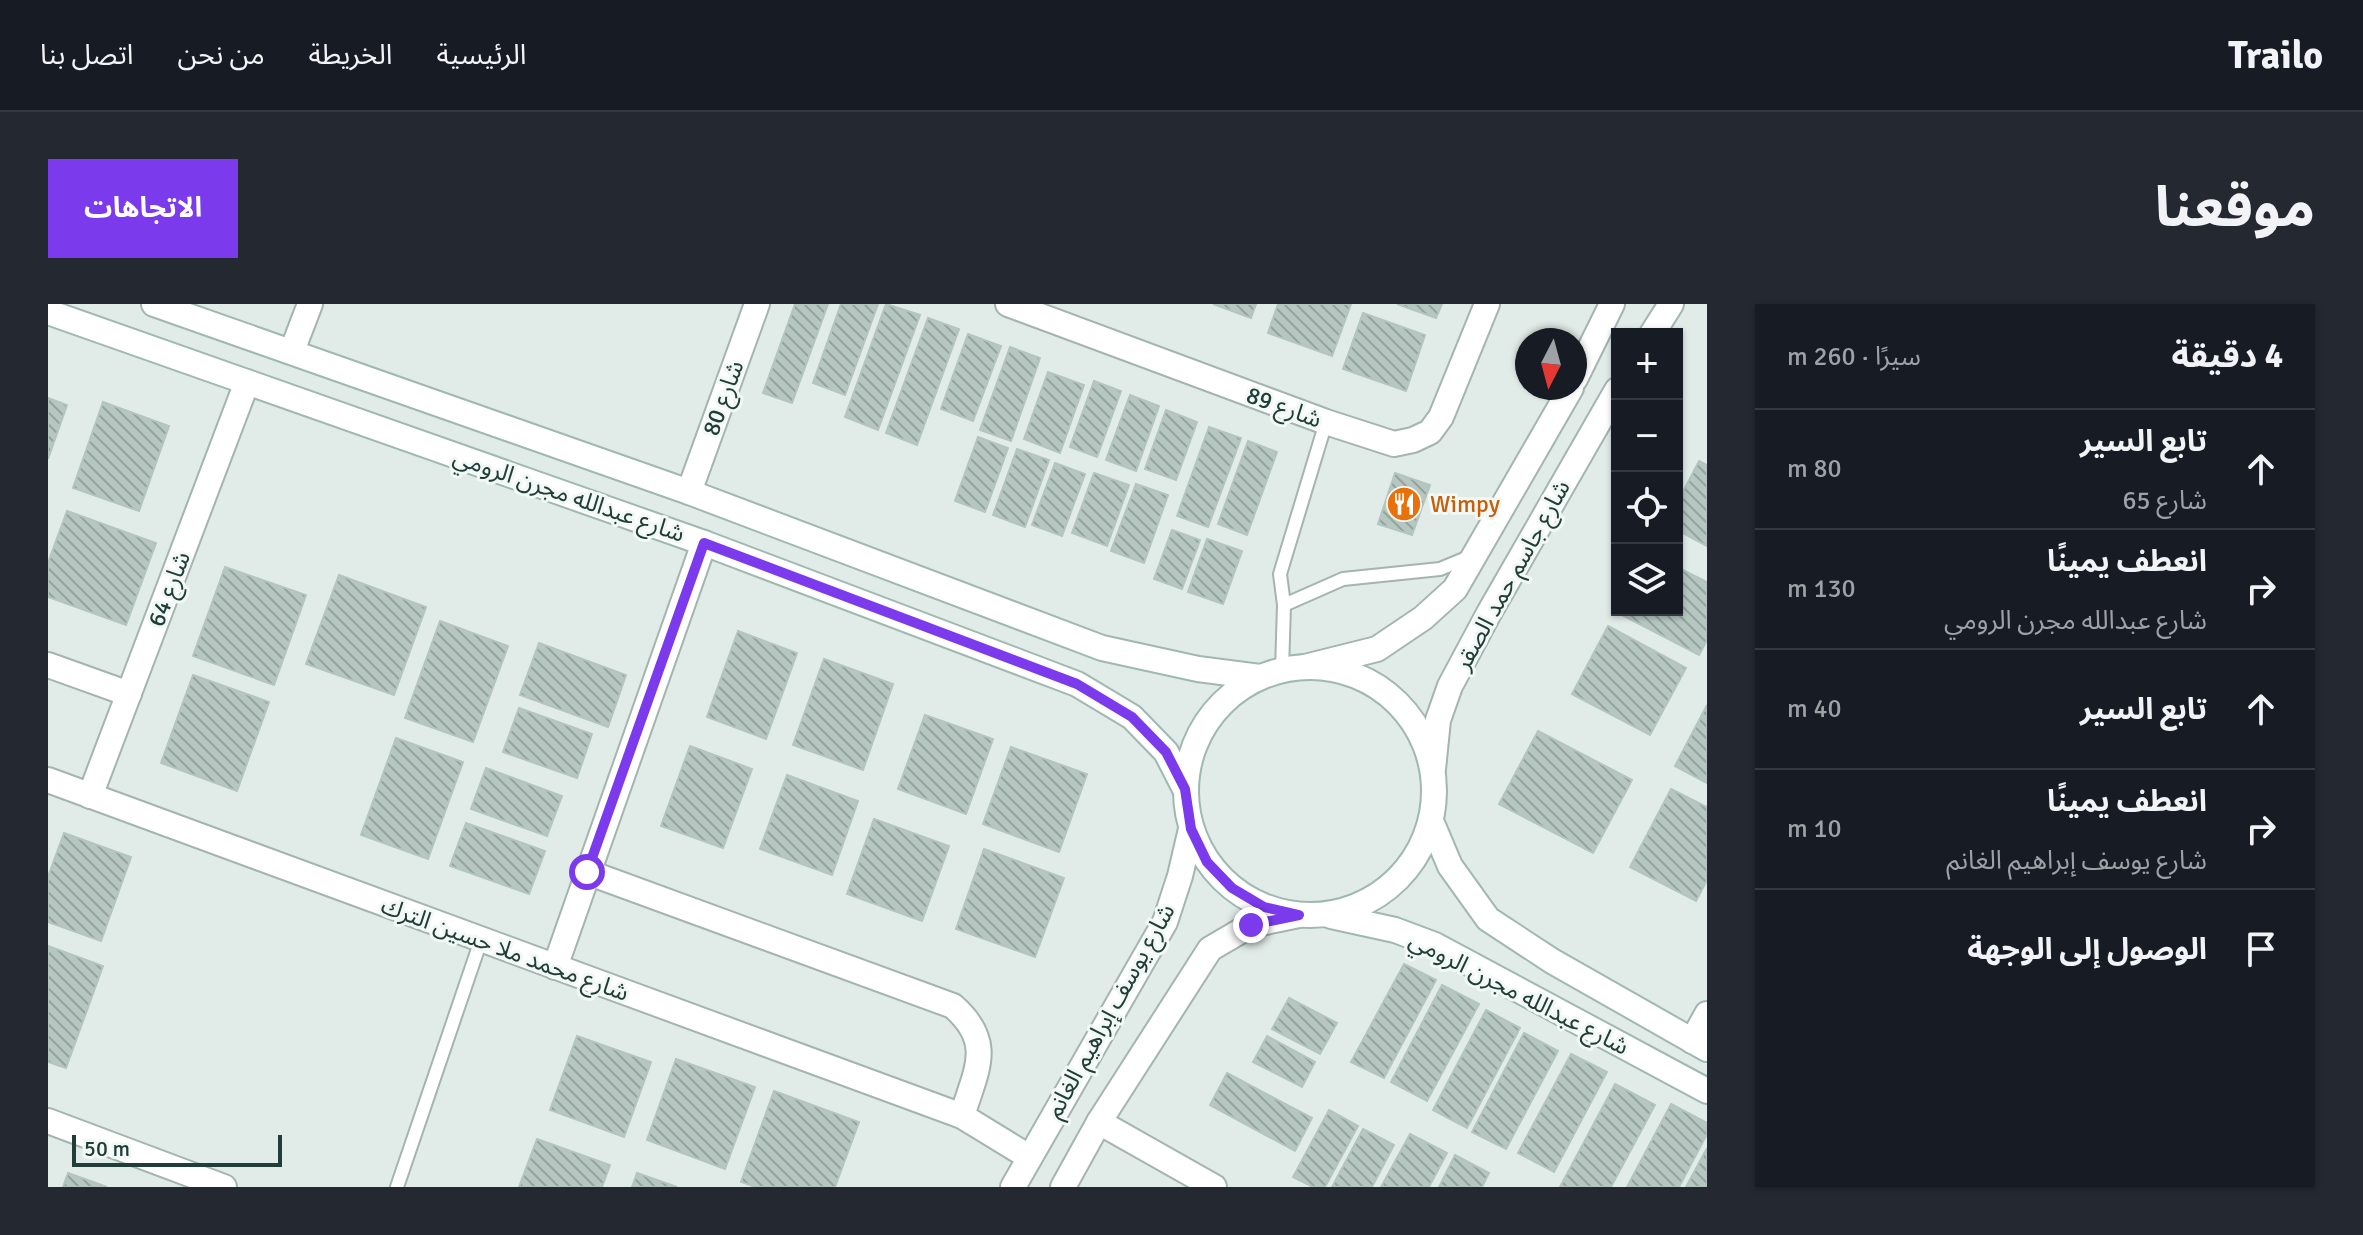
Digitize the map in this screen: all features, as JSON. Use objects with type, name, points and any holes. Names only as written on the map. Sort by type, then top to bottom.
[{"type":"street","name":"شارع عبدالله مجرن الرومي","points":[[154,304],[689,492],[1102,648],[1198,669],[1282,671]]},
{"type":"street","points":[[292,351],[310,304]]},
{"type":"street","name":"شارع 80","points":[[689,492],[757,304]]},
{"type":"street","name":"شارع 89","points":[[1008,304],[1326,422],[1394,444],[1430,432],[1441,417],[1487,304]]},
{"type":"street","points":[[1587,355],[1612,304]]},
{"type":"street","points":[[1656,328],[1671,304]]},
{"type":"street","name":"شارع عبدالله مجرن الرومي","points":[[48,312],[704,543],[1077,684],[1132,717],[1166,752],[1185,789]]},
{"type":"street","name":"شارع 64","points":[[90,796],[247,382]]},
{"type":"street","name":"شارع جاسم حمد الصقر","points":[[1282,671],[1377,649],[1423,618],[1455,589],[1564,400]]},
{"type":"street","name":"شارع جاسم حمد الصقر","points":[[1433,769],[1438,720],[1450,686],[1611,400]]},
{"type":"street","points":[[555,967],[704,543]]},
{"type":"street","points":[[48,665],[129,694]]},
{"type":"street","points":[[1282,671],[1340,671],[1373,684],[1401,706],[1421,735],[1433,769],[1435,795],[1431,821],[1416,856],[1392,884],[1361,905],[1325,915],[1299,915],[1264,907],[1232,888],[1207,862],[1191,829],[1185,789],[1191,754],[1206,722],[1230,696],[1282,671]]},
{"type":"street","name":"شارع محمد ملا حسين الترك","points":[[48,780],[962,1116],[1029,1157]]},
{"type":"street","name":"شارع عبدالله مجرن الرومي","points":[[1431,821],[1450,866],[1488,919],[1552,961],[1700,1045]]},
{"type":"street","name":"شارع يوسف إبراهيم الغانم","points":[[1013,1187],[1165,922],[1191,829]]},
{"type":"street","points":[[587,872],[953,1006],[967,1019],[981,1054],[962,1116]]},
{"type":"street","name":"شارع يوسف إبراهيم الغانم","points":[[1063,1187],[1099,1122],[1210,949],[1251,925],[1299,915]]},
{"type":"street","name":"شارع عبدالله مجرن الرومي","points":[[1325,915],[1395,930],[1435,945],[1707,1091]]},
{"type":"street","points":[[1700,1045],[1707,1014]]},
{"type":"street","points":[[48,1121],[224,1187]]},
{"type":"street","points":[[1099,1122],[1214,1187]]},
{"type":"lane","points":[[1282,671],[1284,605],[1280,574],[1326,422]]},
{"type":"lane","points":[[1284,605],[1343,579],[1440,569],[1475,554]]},
{"type":"lane","points":[[397,1187],[481,940]]},
{"type":"building","points":[[795,304],[828,304],[792,403],[763,393]]},
{"type":"building","points":[[841,304],[878,304],[845,395],[813,383]]},
{"type":"building","points":[[886,304],[920,315],[878,430],[845,417]]},
{"type":"building","points":[[1213,304],[1256,304],[1251,318]]},
{"type":"building","points":[[1278,304],[1351,304],[1332,356],[1268,333]]},
{"type":"building","points":[[1397,304],[1442,304],[1436,318]]},
{"type":"building","points":[[1363,313],[1425,335],[1406,391],[1343,369]]},
{"type":"building","points":[[928,318],[959,329],[917,445],[886,433]]},
{"type":"building","points":[[968,334],[1001,346],[973,421],[941,409]]},
{"type":"building","points":[[1010,347],[1040,358],[1011,441],[980,430]]},
{"type":"building","points":[[1048,372],[1084,385],[1060,453],[1024,439]]},
{"type":"building","points":[[1094,381],[1121,391],[1097,457],[1070,447]]},
{"type":"building","points":[[1130,395],[1159,406],[1136,471],[1106,460]]},
{"type":"building","points":[[48,398],[67,405],[48,459]]},
{"type":"building","points":[[103,402],[169,426],[139,511],[73,488]]},
{"type":"building","points":[[1166,410],[1197,422],[1176,480],[1145,469]]},
{"type":"building","points":[[1209,427],[1241,438],[1208,527],[1177,516]]},
{"type":"building","points":[[978,437],[1008,448],[985,512],[955,501]]},
{"type":"building","points":[[1248,441],[1277,452],[1247,535],[1218,524]]},
{"type":"building","points":[[1017,449],[1049,460],[1025,527],[993,515]]},
{"type":"building","points":[[1699,461],[1707,465],[1707,546],[1683,533],[1683,492]]},
{"type":"building","points":[[1055,463],[1085,474],[1062,536],[1032,525]]},
{"type":"building","points":[[1094,473],[1129,485],[1107,546],[1072,533]]},
{"type":"building","name":"Wimpy","points":[[1395,473],[1430,485],[1412,535],[1378,524]]},
{"type":"building","points":[[1136,484],[1168,495],[1144,563],[1111,551]]},
{"type":"building","points":[[67,511],[156,543],[126,625],[48,597],[48,563]]},
{"type":"building","points":[[1172,530],[1200,540],[1182,589],[1154,579]]},
{"type":"building","points":[[1207,539],[1242,551],[1223,604],[1188,592]]},
{"type":"building","points":[[225,567],[306,595],[274,685],[193,656]]},
{"type":"building","points":[[1683,570],[1707,582],[1707,640],[1699,655],[1624,616],[1683,616]]},
{"type":"building","points":[[339,575],[426,607],[394,695],[306,664]]},
{"type":"building","points":[[440,621],[508,646],[473,742],[405,718]]},
{"type":"building","points":[[1608,626],[1686,668],[1650,735],[1572,694]]},
{"type":"building","points":[[738,631],[797,653],[766,739],[707,717]]},
{"type":"building","points":[[539,643],[626,675],[608,727],[520,695]]},
{"type":"building","points":[[824,659],[893,684],[863,770],[793,745]]},
{"type":"building","points":[[193,675],[269,702],[237,791],[161,763]]},
{"type":"building","points":[[1707,705],[1707,783],[1675,766]]},
{"type":"building","points":[[519,708],[592,734],[577,778],[503,752]]},
{"type":"building","points":[[925,715],[993,739],[966,814],[898,789]]},
{"type":"building","points":[[1538,731],[1632,780],[1593,853],[1499,804]]},
{"type":"building","points":[[396,738],[463,762],[428,859],[361,835]]},
{"type":"building","points":[[690,746],[752,769],[723,848],[661,826]]},
{"type":"building","points":[[1011,747],[1087,774],[1059,852],[983,824]]},
{"type":"building","points":[[486,768],[562,796],[547,836],[471,809]]},
{"type":"building","points":[[787,775],[858,801],[832,875],[760,849]]},
{"type":"building","points":[[1671,789],[1707,807],[1707,880],[1696,901],[1630,867]]},
{"type":"building","points":[[874,819],[949,846],[922,921],[847,894]]},
{"type":"building","points":[[466,823],[545,851],[529,894],[450,866]]},
{"type":"building","points":[[64,833],[131,857],[101,941],[48,922],[48,877]]},
{"type":"building","points":[[984,849],[1064,878],[1035,957],[956,929]]},
{"type":"building","points":[[48,946],[103,966],[66,1068],[48,1062]]},
{"type":"building","points":[[1404,964],[1436,980],[1384,1078],[1351,1062]]},
{"type":"building","points":[[1442,985],[1479,1004],[1427,1101],[1391,1082]]},
{"type":"building","points":[[1289,998],[1337,1023],[1320,1054],[1272,1029]]},
{"type":"building","points":[[1486,1010],[1520,1028],[1467,1128],[1433,1110]]},
{"type":"building","points":[[1524,1033],[1558,1051],[1506,1149],[1472,1132]]},
{"type":"building","points":[[577,1036],[651,1062],[624,1137],[550,1110]]},
{"type":"building","points":[[1267,1036],[1315,1062],[1302,1087],[1253,1062]]},
{"type":"building","points":[[1571,1054],[1607,1072],[1554,1172],[1518,1153]]},
{"type":"building","points":[[676,1059],[755,1087],[725,1169],[647,1140]]},
{"type":"building","points":[[1227,1073],[1312,1118],[1295,1151],[1210,1105]]},
{"type":"building","points":[[1615,1084],[1655,1105],[1611,1187],[1560,1187]]},
{"type":"building","points":[[774,1091],[859,1122],[835,1187],[756,1187],[741,1182]]},
{"type":"building","points":[[1671,1104],[1707,1123],[1707,1134],[1679,1187],[1627,1187]]},
{"type":"building","points":[[1329,1110],[1358,1126],[1325,1187],[1313,1187],[1293,1177]]},
{"type":"building","points":[[1363,1129],[1394,1145],[1372,1187],[1332,1187]]},
{"type":"building","points":[[1410,1134],[1447,1153],[1429,1187],[1381,1187]]},
{"type":"building","points":[[537,1139],[610,1165],[602,1187],[519,1187]]},
{"type":"building","points":[[1707,1148],[1707,1187],[1686,1187]]},
{"type":"building","points":[[1455,1155],[1489,1173],[1482,1187],[1439,1187]]},
{"type":"building","points":[[68,1173],[107,1187],[63,1187]]},
{"type":"building","points":[[637,1173],[677,1187],[632,1187]]},
{"type":"place","name":"Wimpy","points":[[1404,504]]},
{"type":"route","points":[[587,872],[704,543],[1077,684],[1132,717],[1166,752],[1185,789],[1191,829],[1207,862],[1232,888],[1264,907],[1299,915],[1251,925]]}]
